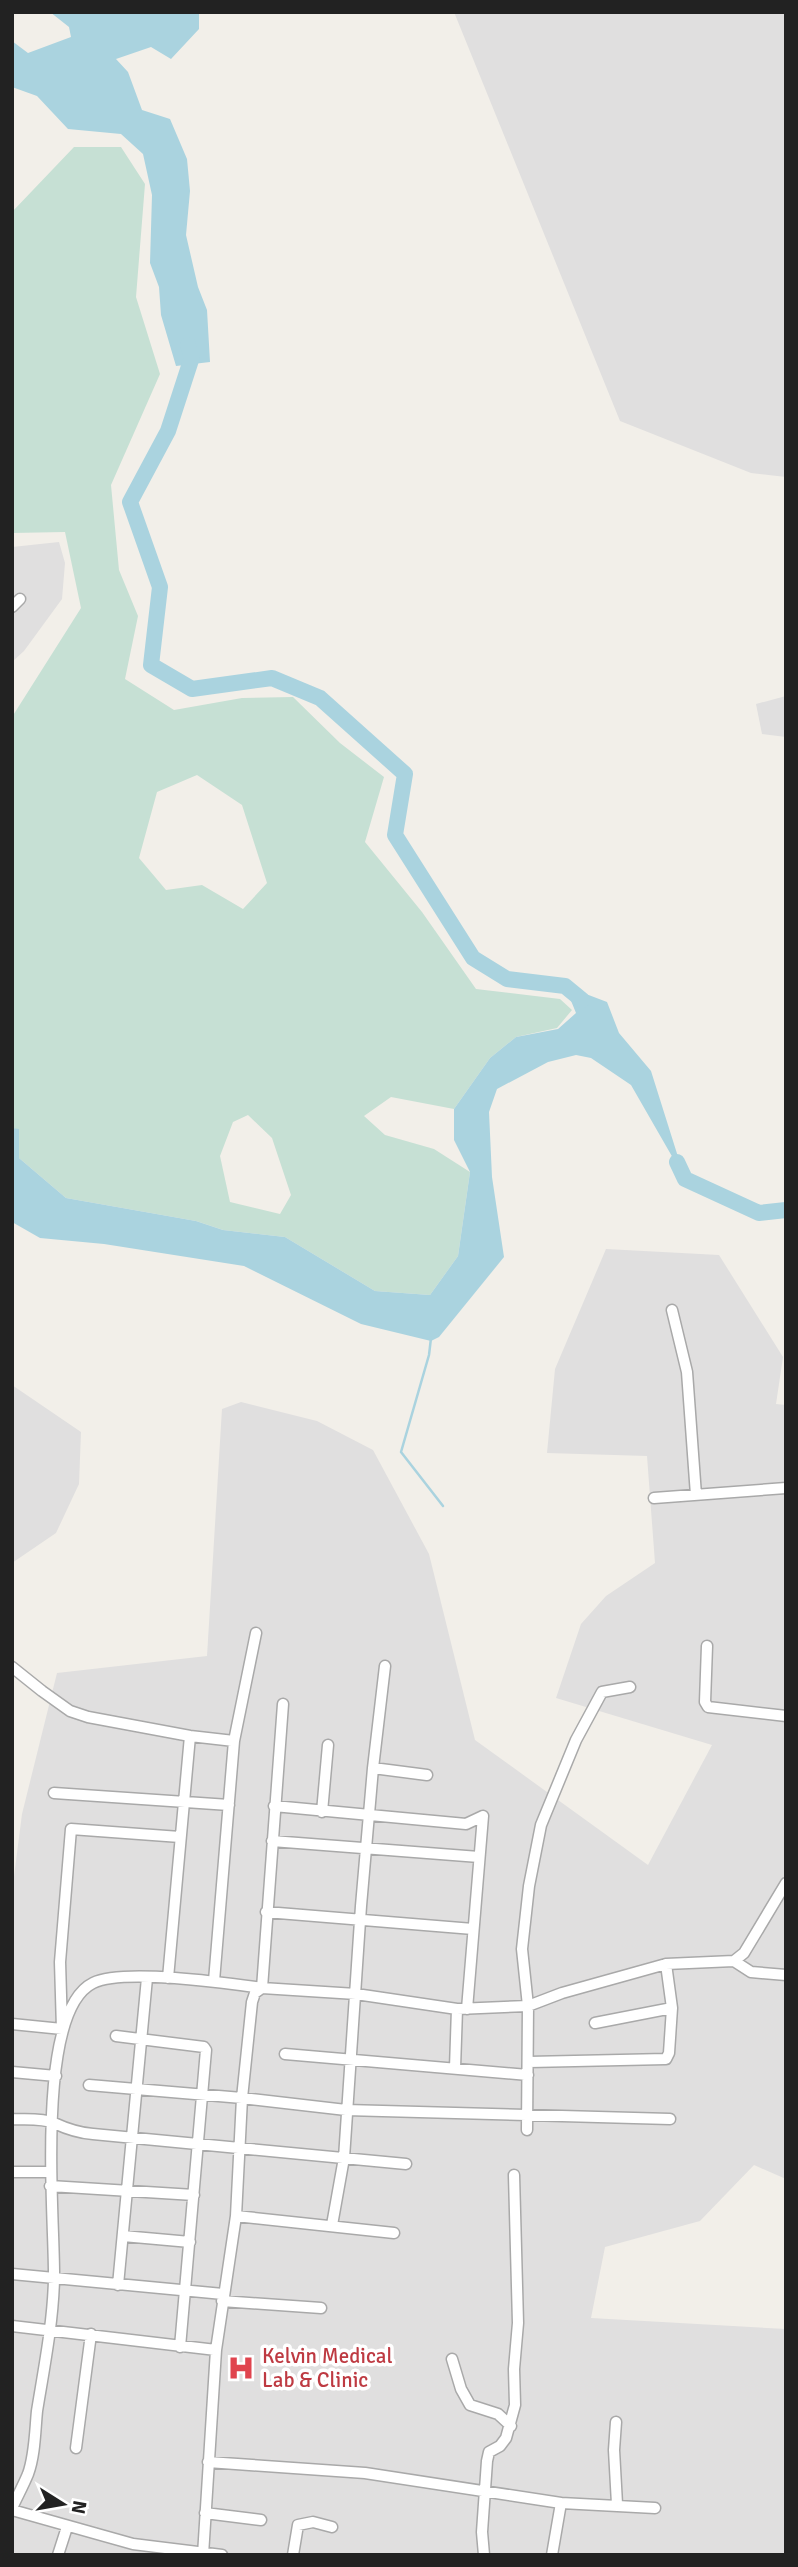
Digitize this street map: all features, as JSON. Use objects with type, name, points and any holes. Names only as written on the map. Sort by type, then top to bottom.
[{"type":"street","points":[[672,1310],[687,1372],[696,1495]]},
{"type":"street","points":[[654,1498],[786,1488]]},
{"type":"street","points":[[214,1981],[234,1741],[256,1633]]},
{"type":"street","points":[[707,1646],[705,1702],[708,1707],[786,1716]]},
{"type":"street","points":[[332,2225],[344,2158],[366,1847],[386,1666]]},
{"type":"street","points":[[12,1667],[71,1711],[88,1717],[190,1736],[234,1741]]},
{"type":"street","points":[[527,2130],[528,2006],[522,1949],[529,1886],[541,1825],[576,1740],[602,1692],[630,1687]]},
{"type":"street","points":[[203,2554],[216,2350],[236,2217],[242,2098],[252,2002],[262,1988],[283,1704]]},
{"type":"street","points":[[168,1978],[190,1736]]},
{"type":"street","points":[[322,1812],[328,1745]]},
{"type":"street","points":[[373,1768],[427,1775]]},
{"type":"street","points":[[54,1793],[229,1805]]},
{"type":"street","points":[[274,1806],[466,1824],[483,1816],[473,1929],[455,2068]]},
{"type":"street","points":[[180,1837],[71,1829],[60,1962],[62,2029],[52,2122],[50,2172],[54,2280],[29,2472],[12,2509],[132,2550],[222,2555]]},
{"type":"street","points":[[272,1841],[480,1857]]},
{"type":"street","points":[[734,1961],[744,1953],[786,1882]]},
{"type":"street","points":[[267,1912],[473,1929]]},
{"type":"street","points":[[62,2029],[74,2002],[93,1983],[110,1978],[214,1981],[262,1988],[356,1994],[462,2009],[528,2006],[562,1993],[666,1964],[734,1961],[751,1972],[786,1975]]},
{"type":"street","points":[[529,2062],[666,2059],[669,2053],[672,2008],[666,1964]]},
{"type":"street","points":[[118,2285],[147,1978]]},
{"type":"street","points":[[595,2023],[672,2008]]},
{"type":"street","points":[[12,2024],[62,2029]]},
{"type":"street","points":[[116,2036],[204,2047],[206,2055],[180,2347]]},
{"type":"street","points":[[285,2054],[528,2075]]},
{"type":"street","points":[[12,2072],[56,2076]]},
{"type":"street","points":[[89,2085],[346,2110],[670,2119]]},
{"type":"street","points":[[12,2119],[52,2122],[76,2132],[406,2164]]},
{"type":"street","points":[[12,2172],[50,2172]]},
{"type":"street","points":[[484,2555],[482,2532],[489,2452],[500,2446],[511,2426],[515,2405],[514,2370],[519,2323],[514,2175]]},
{"type":"street","points":[[50,2186],[194,2195]]},
{"type":"street","points":[[236,2217],[394,2233]]},
{"type":"street","points":[[123,2236],[190,2242]]},
{"type":"street","points":[[12,2274],[186,2291],[223,2298],[321,2308]]},
{"type":"street","points":[[12,2326],[216,2350]]},
{"type":"street","points":[[76,2448],[91,2334]]},
{"type":"street","points":[[452,2359],[461,2389],[470,2404],[498,2414],[511,2426]]},
{"type":"street","points":[[616,2422],[614,2450],[617,2504]]},
{"type":"street","points":[[208,2462],[365,2473],[561,2503],[655,2508]]},
{"type":"street","points":[[552,2555],[561,2503]]},
{"type":"street","points":[[205,2513],[261,2520]]},
{"type":"street","points":[[293,2555],[298,2525],[313,2522],[332,2527]]},
{"type":"street","points":[[58,2555],[67,2527]]},
{"type":"shaded area","points":[[454,12],[786,12],[786,477],[751,473],[620,421]]},
{"type":"shaded area","points":[[59,542],[65,563],[62,599],[24,651],[12,662],[12,547]]},
{"type":"shaded area","points":[[786,696],[786,737],[762,734],[756,704]]},
{"type":"shaded area","points":[[606,1249],[719,1255],[783,1357],[776,1404],[786,1405],[786,2179],[754,2165],[700,2221],[605,2247],[591,2318],[786,2329],[786,2555],[12,2555],[12,1892],[22,1814],[57,1673],[207,1656],[222,1409],[241,1402],[317,1421],[373,1450],[429,1554],[475,1740],[648,1865],[712,1745],[556,1698],[581,1624],[606,1596],[655,1563],[647,1456],[547,1453],[555,1369]]},
{"type":"shaded area","points":[[12,1385],[81,1432],[79,1484],[56,1533],[12,1563]]},
{"type":"green space","points":[[74,147],[121,147],[145,184],[136,297],[160,374],[111,485],[119,570],[138,616],[125,679],[174,710],[242,698],[293,697],[340,743],[384,777],[365,842],[422,912],[476,989],[560,999],[572,1010],[557,1028],[516,1037],[490,1058],[454,1109],[391,1097],[364,1116],[385,1135],[434,1149],[470,1172],[458,1256],[430,1295],[375,1291],[285,1237],[223,1230],[196,1221],[66,1198],[19,1158],[19,1130],[12,1128],[12,717],[81,608],[65,532],[12,533],[12,212]],"holes":[[[197,775],[242,805],[267,883],[243,909],[202,885],[166,890],[139,858],[157,792]],[[248,1115],[272,1138],[291,1195],[280,1214],[230,1202],[220,1156],[233,1122]]]},
{"type":"water","points":[[50,12],[199,12],[199,29],[171,59],[151,47],[116,59],[128,72],[142,110],[170,119],[187,159],[190,191],[186,235],[198,287],[207,310],[210,362],[176,366],[161,315],[159,287],[150,263],[152,195],[143,154],[121,134],[68,129],[37,96],[12,87],[12,41],[28,53],[71,37],[69,27]]},
{"type":"water","points":[[565,986],[607,1002],[619,1033],[651,1071],[685,1179],[631,1085],[591,1058],[576,1055],[548,1062],[497,1089],[489,1112],[492,1177],[504,1257],[439,1337],[431,1341],[361,1324],[244,1266],[104,1244],[40,1238],[12,1222],[12,1128],[19,1129],[19,1158],[66,1198],[196,1221],[223,1230],[285,1237],[375,1291],[430,1295],[458,1256],[470,1172],[454,1140],[454,1109],[490,1058],[516,1037],[558,1029],[576,1013]]},
{"type":"waterway","points":[[188,345],[192,357],[168,431],[130,502],[160,587],[151,665],[192,689],[272,678],[320,698],[405,774],[395,835],[473,958],[507,979],[565,986],[582,1000]]},
{"type":"waterway","points":[[677,1162],[685,1179],[759,1213],[786,1210]]},
{"type":"waterway","points":[[431,1338],[429,1355],[401,1452],[443,1506]]},
{"type":"place","name":"Kelvin Medical Lab & Clinic","points":[[241,2368]]}]
